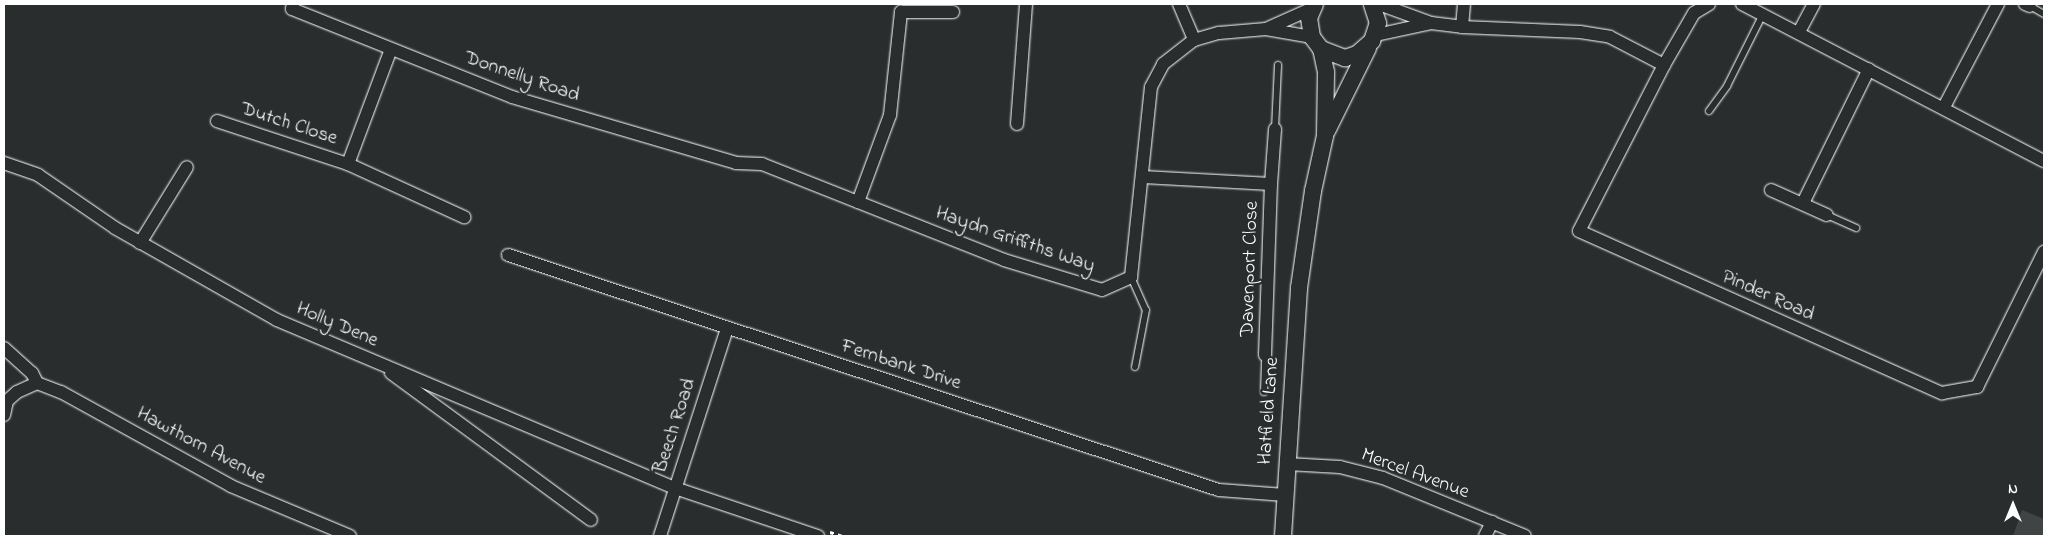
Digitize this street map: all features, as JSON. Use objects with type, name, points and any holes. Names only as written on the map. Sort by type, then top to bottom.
[{"type":"street","points":[[1017,124],[1026,4]]},
{"type":"street","points":[[1179,4],[1194,40]]},
{"type":"street","points":[[1325,136],[1372,41],[1378,23],[1372,4]]},
{"type":"street","points":[[1379,4],[1431,23],[1462,28],[1580,32],[1610,37],[1664,66],[1694,13],[1709,4]]},
{"type":"street","points":[[1462,28],[1464,4]]},
{"type":"street","points":[[1742,4],[1763,13],[1944,107],[2044,161]]},
{"type":"street","points":[[1799,32],[1814,4]]},
{"type":"street","points":[[1944,107],[1998,4]]},
{"type":"street","name":"Donnelly Road","points":[[293,6],[391,49],[512,97],[746,163]]},
{"type":"street","points":[[1266,29],[1313,6]]},
{"type":"street","points":[[1313,6],[1309,28],[1326,72],[1325,136]]},
{"type":"street","points":[[858,202],[890,116],[901,12],[953,12]]},
{"type":"street","points":[[1131,277],[1151,87],[1163,64],[1194,40],[1219,33],[1266,29],[1316,43],[1345,58],[1372,41],[1431,23]]},
{"type":"street","name":"Dutch Close","points":[[348,164],[391,49]]},
{"type":"street","name":"Pinder Road","points":[[1664,66],[1579,231],[1596,241],[1942,393],[1977,387],[2044,252]]},
{"type":"street","points":[[1803,203],[1870,69]]},
{"type":"street","name":"Dutch Close","points":[[218,121],[348,164],[464,216]]},
{"type":"street","name":"Davenport Close","points":[[1265,355],[1271,184],[1275,129]]},
{"type":"street","name":"Hatfield Lane","points":[[1283,536],[1299,288],[1313,191],[1325,136]]},
{"type":"street","name":"Holly Dene","points":[[4,163],[38,175],[140,243],[277,320],[675,488],[821,533]]},
{"type":"street","name":"Haydn Griffiths Way","points":[[746,163],[762,164],[1004,260],[1102,290],[1131,277]]},
{"type":"street","points":[[140,243],[187,167]]},
{"type":"street","name":"Davenport Close","points":[[1143,177],[1271,184]]},
{"type":"street","points":[[1771,190],[1827,215]]},
{"type":"street","name":"Fernbank Drive","points":[[508,255],[1219,490],[1236,494],[1285,494]]},
{"type":"street","name":"Beech Road","points":[[660,536],[728,328]]},
{"type":"street","points":[[4,348],[32,373],[37,383],[17,392],[7,400],[4,415]]},
{"type":"street","points":[[374,361],[590,520]]},
{"type":"street","name":"Hawthorn Avenue","points":[[37,383],[61,392],[232,486],[350,536]]},
{"type":"street","name":"Mercel Avenue","points":[[1287,464],[1316,464],[1362,472],[1526,536]]},
{"type":"street","points":[[1484,536],[1492,522]]},
{"type":"lane","points":[[2028,5],[2044,14]]},
{"type":"lane","points":[[1709,111],[1727,86],[1763,13]]},
{"type":"lane","points":[[1275,129],[1278,65]]},
{"type":"lane","points":[[1827,215],[1856,228]]},
{"type":"lane","points":[[1131,277],[1146,310],[1134,367]]},
{"type":"lane","points":[[1264,392],[1265,355]]},
{"type":"path","points":[[821,533],[843,536]]},
{"type":"shaded area","points":[[2022,510],[2044,519],[2044,536],[2013,536]]}]
